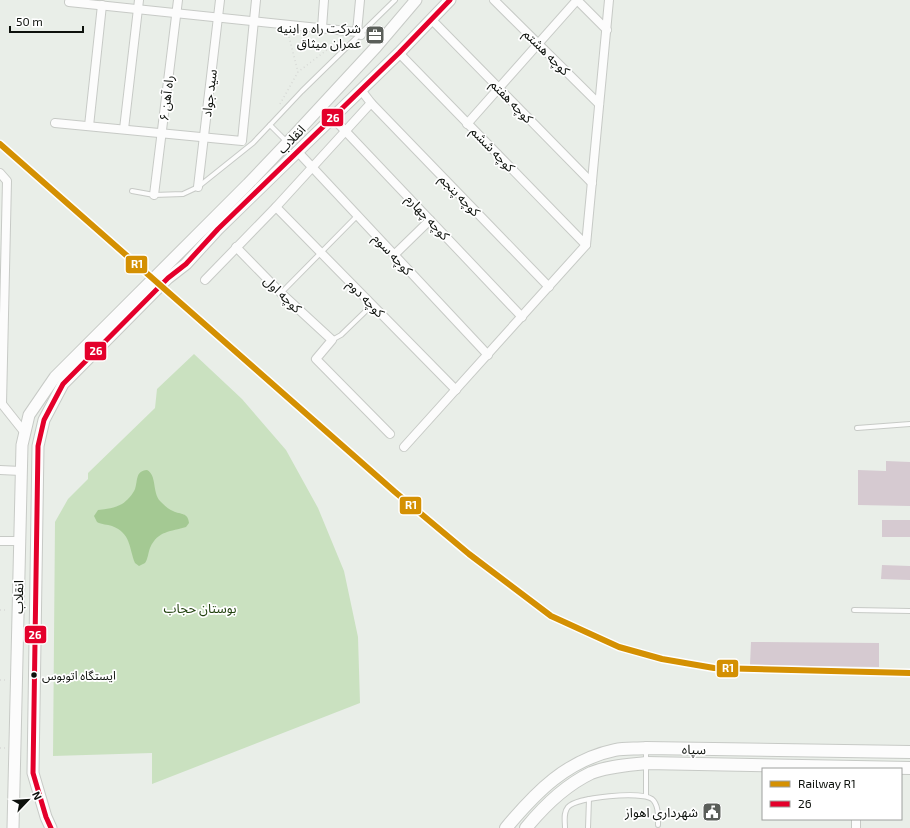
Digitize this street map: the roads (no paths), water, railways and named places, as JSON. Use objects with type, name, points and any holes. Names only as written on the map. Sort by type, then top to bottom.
[{"type":"main road","name":"انقلاب","points":[[51,828],[46,817],[33,773],[38,446],[44,420],[63,384],[168,278],[186,264],[214,225],[376,47],[416,0]]},
{"type":"main road","name":"انقلاب","points":[[13,828],[22,445],[29,415],[55,377],[214,225],[298,152],[399,54],[450,0]]},
{"type":"main road","name":"سپاه","points":[[506,828],[525,805],[554,778],[586,759],[615,750],[646,748],[910,752]]},
{"type":"main road","name":"سپاه","points":[[526,828],[536,816],[563,790],[592,773],[618,766],[646,763],[910,768]]},
{"type":"street","points":[[124,129],[138,0]]},
{"type":"street","name":"راه آهن ۶","points":[[154,195],[178,0]]},
{"type":"street","name":"سید جواد","points":[[198,186],[220,0]]},
{"type":"street","points":[[55,123],[242,141],[256,0]]},
{"type":"street","points":[[322,28],[324,0]]},
{"type":"street","points":[[69,2],[359,33],[360,0]]},
{"type":"street","name":"کوچه هشتم","points":[[494,0],[600,104]]},
{"type":"street","points":[[468,124],[577,0],[606,30]]},
{"type":"street","points":[[404,448],[586,245],[609,0]]},
{"type":"street","points":[[89,126],[102,5]]},
{"type":"street","name":"کوچه هفتم","points":[[431,19],[592,183]]},
{"type":"street","name":"کوچه ششم","points":[[399,54],[586,245]]},
{"type":"street","name":"کوچه پنجم","points":[[361,90],[371,103],[549,287]]},
{"type":"street","points":[[205,280],[276,207],[371,103]]},
{"type":"street","name":"کوچه چهارم","points":[[332,118],[346,130],[522,317]]},
{"type":"street","name":"کوچه سوم","points":[[298,152],[488,355]]},
{"type":"street","points":[[3,176],[7,181],[2,257],[1,404],[25,433]]},
{"type":"street","name":"کوچه دوم","points":[[276,207],[456,390]]},
{"type":"street","points":[[394,255],[430,220]]},
{"type":"street","name":"کوچه اول","points":[[236,247],[281,293],[332,340]]},
{"type":"street","points":[[332,340],[316,359],[390,434]]},
{"type":"street","points":[[0,470],[21,471]]},
{"type":"street","points":[[0,541],[20,541]]},
{"type":"lane","points":[[132,191],[154,195],[183,194],[198,186],[253,143],[280,113],[359,33],[395,0]]},
{"type":"lane","points":[[270,125],[288,142]]},
{"type":"lane","points":[[281,293],[357,216]]},
{"type":"lane","points":[[332,340],[341,335],[372,305]]},
{"type":"lane","points":[[857,428],[910,424]]},
{"type":"lane","points":[[854,610],[910,611]]},
{"type":"lane","points":[[646,748],[646,796]]},
{"type":"lane","points":[[565,828],[565,812],[569,806],[576,802],[608,796],[646,796],[652,800],[657,807],[658,825]]},
{"type":"lane","points":[[588,799],[588,828]]},
{"type":"rail line","name":"R1","points":[[0,144],[395,492],[469,554],[551,616],[619,647],[662,659],[714,668],[910,673]]},
{"type":"place","name":"شرکت راه و ابنیه عمران میثاق","points":[[375,35]]},
{"type":"place","name":"ایستگاه اتوبوس","points":[[34,675]]},
{"type":"place","name":"شهرداری اهواز","points":[[712,812]]},
{"type":"park label","name":"بوستان حجاب","points":[[200,608]]}]
